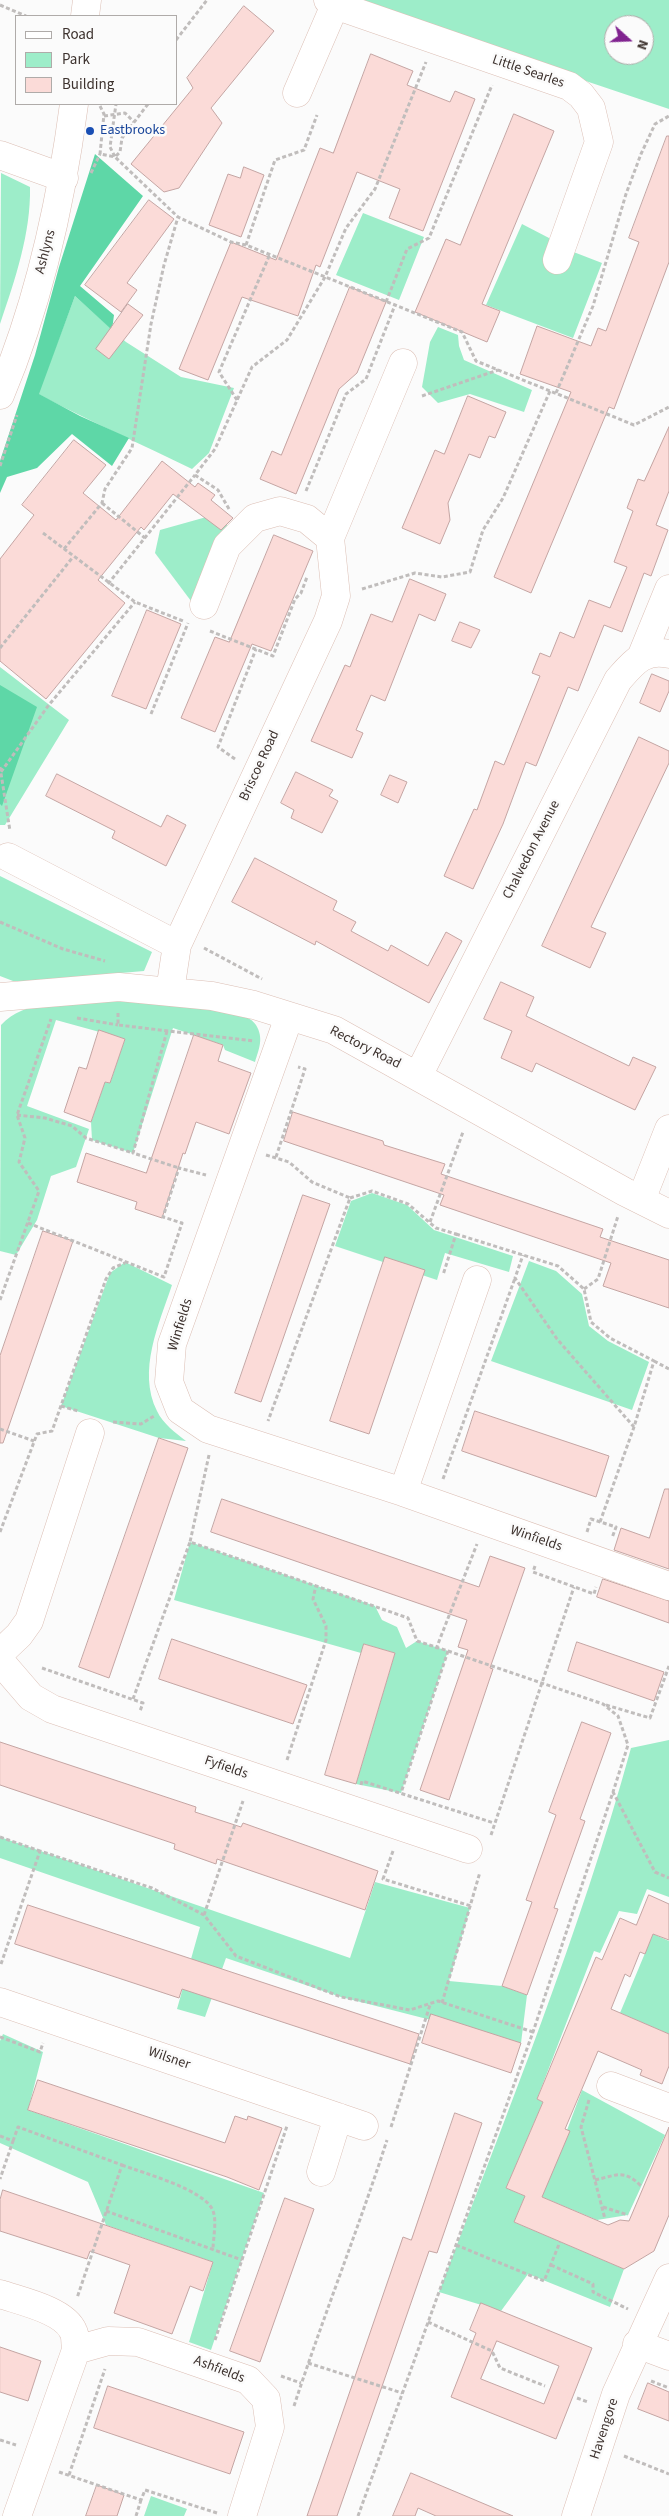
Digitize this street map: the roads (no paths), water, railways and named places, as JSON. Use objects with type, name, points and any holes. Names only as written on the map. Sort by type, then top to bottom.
[{"type":"street","points":[[84,15],[86,0]]},
{"type":"street","name":"Little Searles","points":[[297,93],[332,3],[569,86],[581,95],[591,108],[599,142],[557,260]]},
{"type":"street","name":"Ashlyns","points":[[0,395],[36,289],[64,178],[74,105]]},
{"type":"street","points":[[0,155],[64,178]]},
{"type":"street","name":"Briscoe Road","points":[[170,991],[188,945],[328,621],[336,596],[330,538],[403,363]]},
{"type":"street","points":[[199,621],[227,546],[255,518],[280,511],[308,518],[330,538]]},
{"type":"street","points":[[642,655],[669,589]]},
{"type":"street","points":[[642,655],[652,652],[669,654]]},
{"type":"street","name":"Chalvedon Avenue","points":[[418,1076],[618,680],[642,655]]},
{"type":"street","points":[[9,846],[188,945]]},
{"type":"street","name":"Rectory Road","points":[[0,997],[117,974],[170,991],[246,1003],[334,1030],[669,1214]]},
{"type":"street","name":"Winfields","points":[[289,1017],[172,1344],[169,1382],[180,1410],[208,1429],[403,1492],[669,1586]]},
{"type":"street","points":[[642,1200],[669,1128]]},
{"type":"street","points":[[403,1492],[477,1280]]},
{"type":"street","points":[[0,1653],[19,1635],[29,1621],[95,1422]]},
{"type":"street","name":"Fyfields","points":[[0,1661],[32,1697],[52,1709],[468,1849]]},
{"type":"street","name":"Wilsner","points":[[0,2002],[364,2126]]},
{"type":"street","points":[[611,2086],[669,2108]]},
{"type":"street","points":[[321,2172],[338,2117]]},
{"type":"street","name":"Havengore","points":[[576,2516],[616,2394],[637,2344],[669,2278]]},
{"type":"street","points":[[0,2294],[51,2312],[66,2320],[74,2332],[76,2350],[17,2516]]},
{"type":"street","name":"Ashfields","points":[[76,2350],[108,2341],[138,2342],[248,2380],[260,2390],[266,2399],[270,2427],[232,2515]]},
{"type":"street","points":[[637,2344],[669,2356]]},
{"type":"place","name":"Eastbrooks","points":[[90,131]]}]
